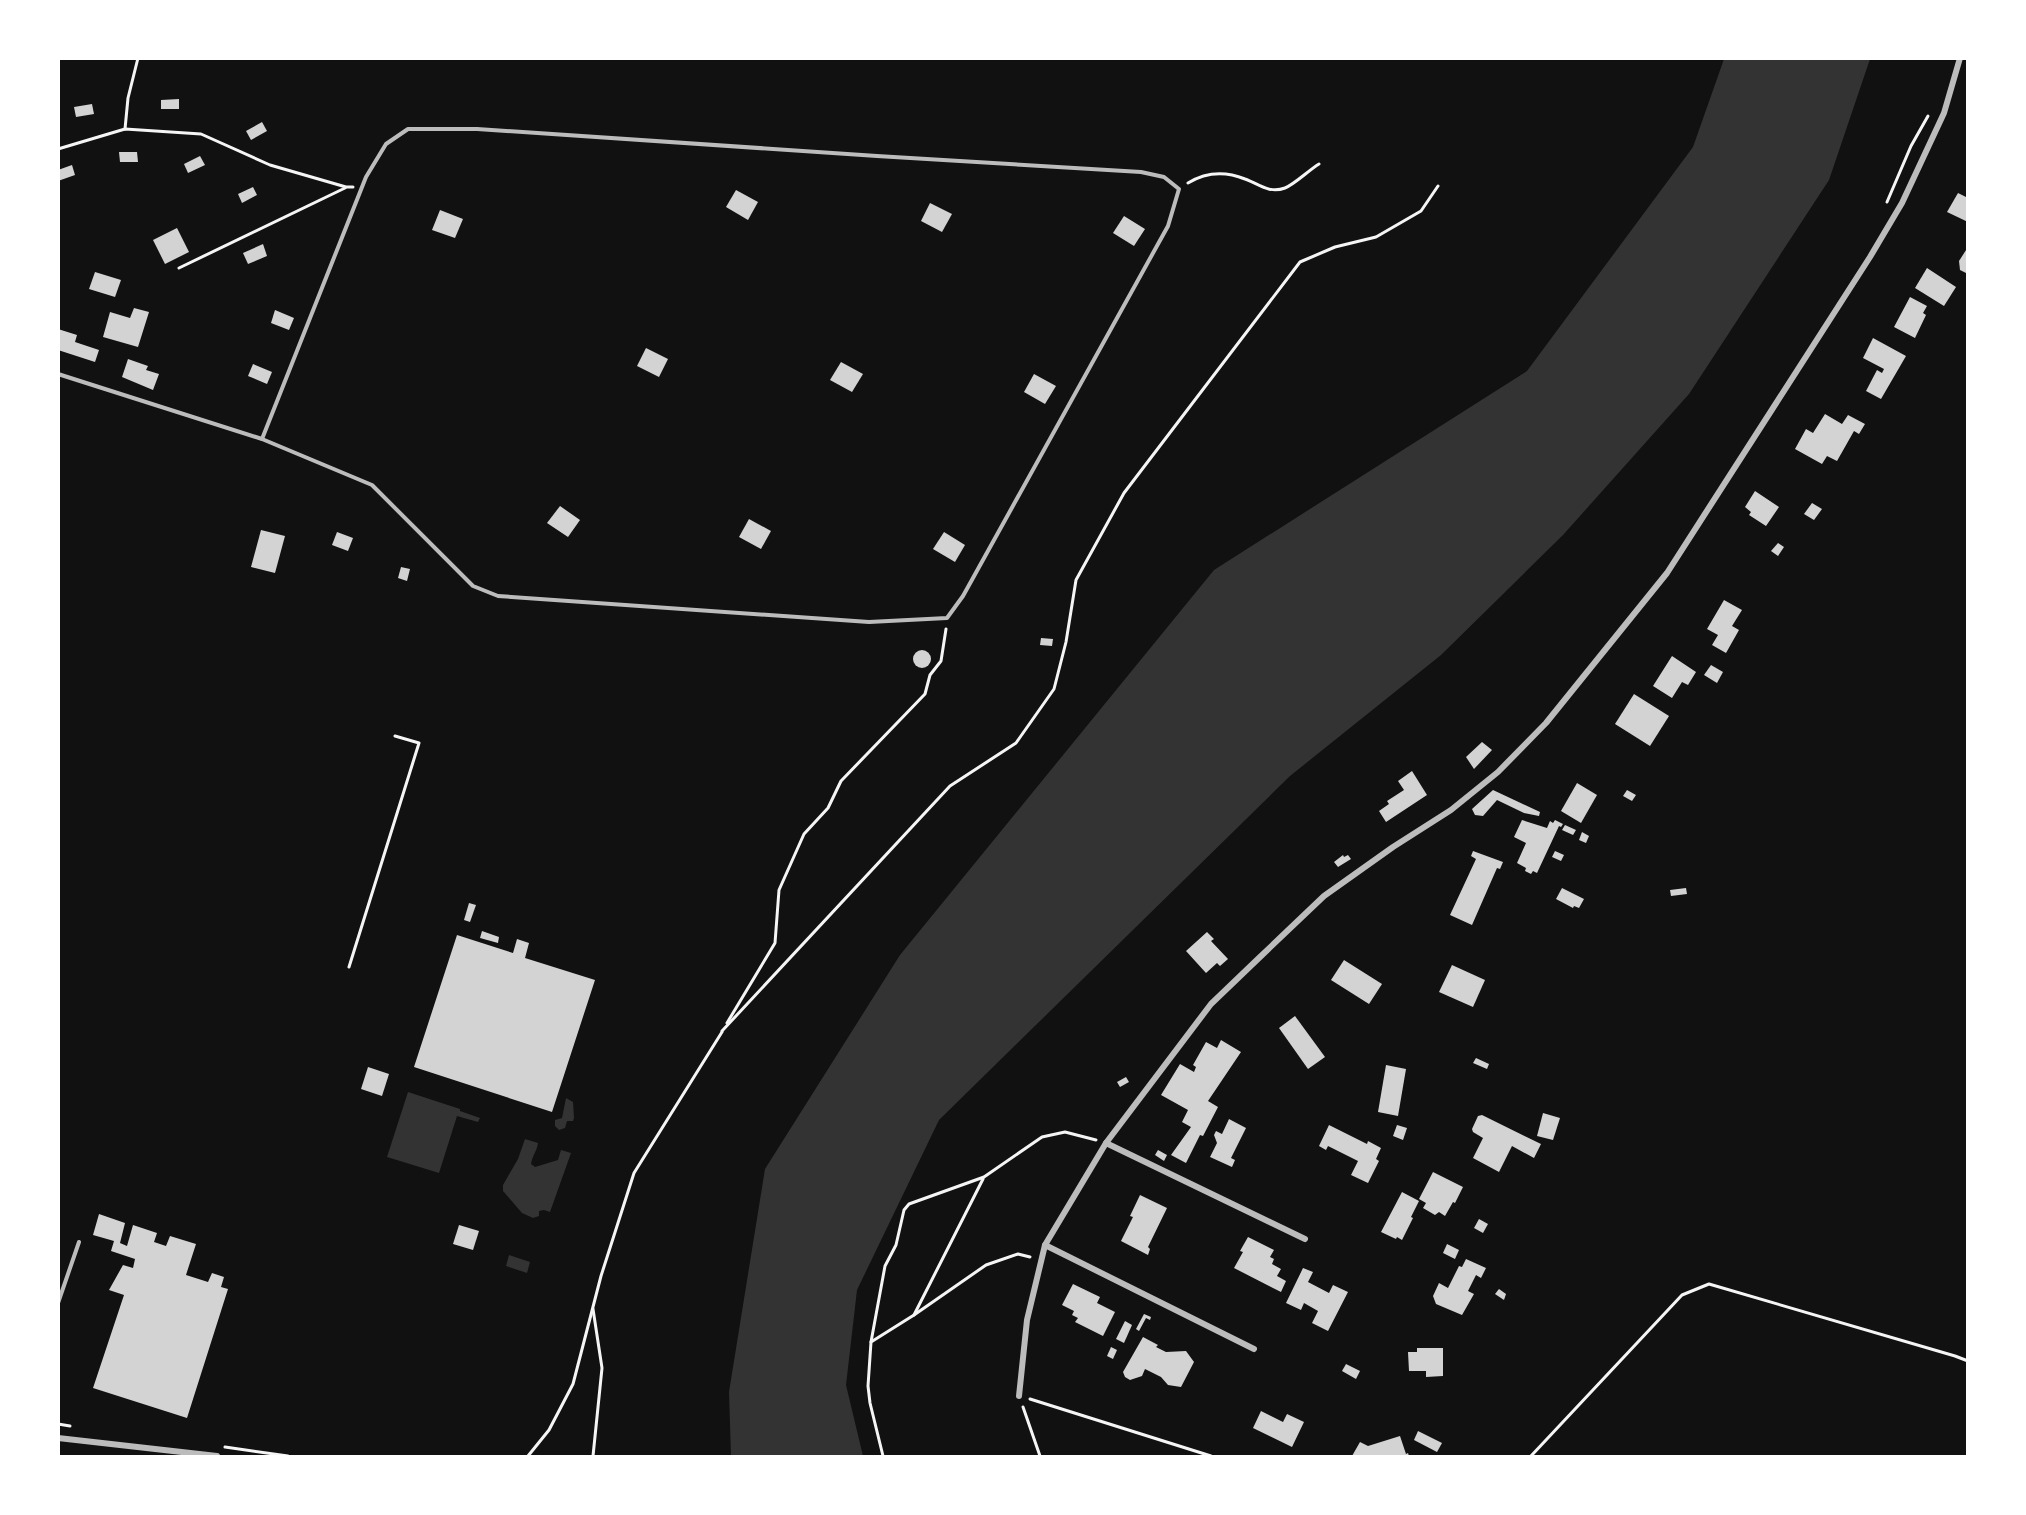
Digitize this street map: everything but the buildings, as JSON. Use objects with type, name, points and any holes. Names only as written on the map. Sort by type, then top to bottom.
[{"type":"street","points":[[1019,1396],[1027,1320],[1045,1245],[1106,1143],[1212,1004],[1324,896],[1393,847],[1451,810],[1498,772],[1546,723],[1667,573],[1902,203],[1944,113],[1960,58]]},
{"type":"street","points":[[1106,1143],[1305,1239]]},
{"type":"street","points":[[1045,1245],[1254,1349]]},
{"type":"street","points":[[58,1438],[217,1456]]},
{"type":"lane","points":[[58,374],[262,439],[372,485],[473,586],[498,596],[869,622],[947,618],[963,596],[1168,226],[1179,189],[1164,177],[1141,172],[865,156],[477,129],[408,129],[386,144],[366,177],[262,439]]},
{"type":"lane","points":[[58,1303],[79,1242]]},
{"type":"path","points":[[125,129],[138,58]]},
{"type":"path","points":[[1883,212],[1911,146],[1928,116]]},
{"type":"path","points":[[58,149],[125,129],[201,134],[270,165],[346,188],[362,188]]},
{"type":"path","points":[[1179,189],[1199,176],[1224,173],[1246,179],[1265,190],[1284,189],[1319,164]]},
{"type":"path","points":[[722,1032],[950,786],[1016,743],[1054,689],[1066,642],[1076,580],[1124,493],[1300,262],[1335,247],[1376,237],[1420,211],[1438,186]]},
{"type":"path","points":[[179,268],[346,188]]},
{"type":"path","points":[[528,1456],[549,1430],[573,1384],[601,1276],[634,1173],[775,943],[779,890],[804,834],[828,808],[841,781],[925,694],[930,675],[941,661],[947,618]]},
{"type":"path","points":[[349,967],[419,743],[395,735]]},
{"type":"path","points":[[883,1456],[871,1412],[869,1395],[871,1341],[885,1266],[896,1245],[904,1210],[909,1204],[984,1177],[1042,1137],[1065,1132],[1106,1143]]},
{"type":"path","points":[[914,1315],[984,1177]]},
{"type":"path","points":[[871,1341],[914,1315],[986,1265],[1018,1254],[1041,1260]]},
{"type":"path","points":[[1531,1456],[1682,1295],[1709,1284],[1968,1361]]},
{"type":"path","points":[[593,1308],[602,1368],[593,1456]]},
{"type":"path","points":[[1019,1396],[1040,1456]]},
{"type":"path","points":[[1019,1396],[1211,1456]]},
{"type":"shaded area","points":[[1724,59],[1870,59],[1829,180],[1689,394],[1563,535],[1441,655],[1290,776],[939,1120],[857,1290],[846,1385],[863,1456],[731,1456],[729,1392],[765,1169],[900,955],[1214,570],[1527,371],[1693,147]]},
{"type":"shaded area","points":[[408,1092],[480,1118],[478,1122],[457,1116],[439,1173],[387,1157]]},
{"type":"shaded area","points":[[566,1098],[573,1102],[574,1118],[573,1121],[567,1121],[565,1128],[559,1130],[555,1126],[555,1120],[562,1118]]},
{"type":"shaded area","points":[[525,1139],[538,1143],[531,1164],[535,1167],[558,1160],[561,1150],[571,1153],[550,1212],[539,1211],[539,1216],[533,1218],[522,1213],[503,1191],[503,1185],[518,1159]]},
{"type":"shaded area","points":[[509,1255],[530,1262],[527,1273],[506,1266]]}]
